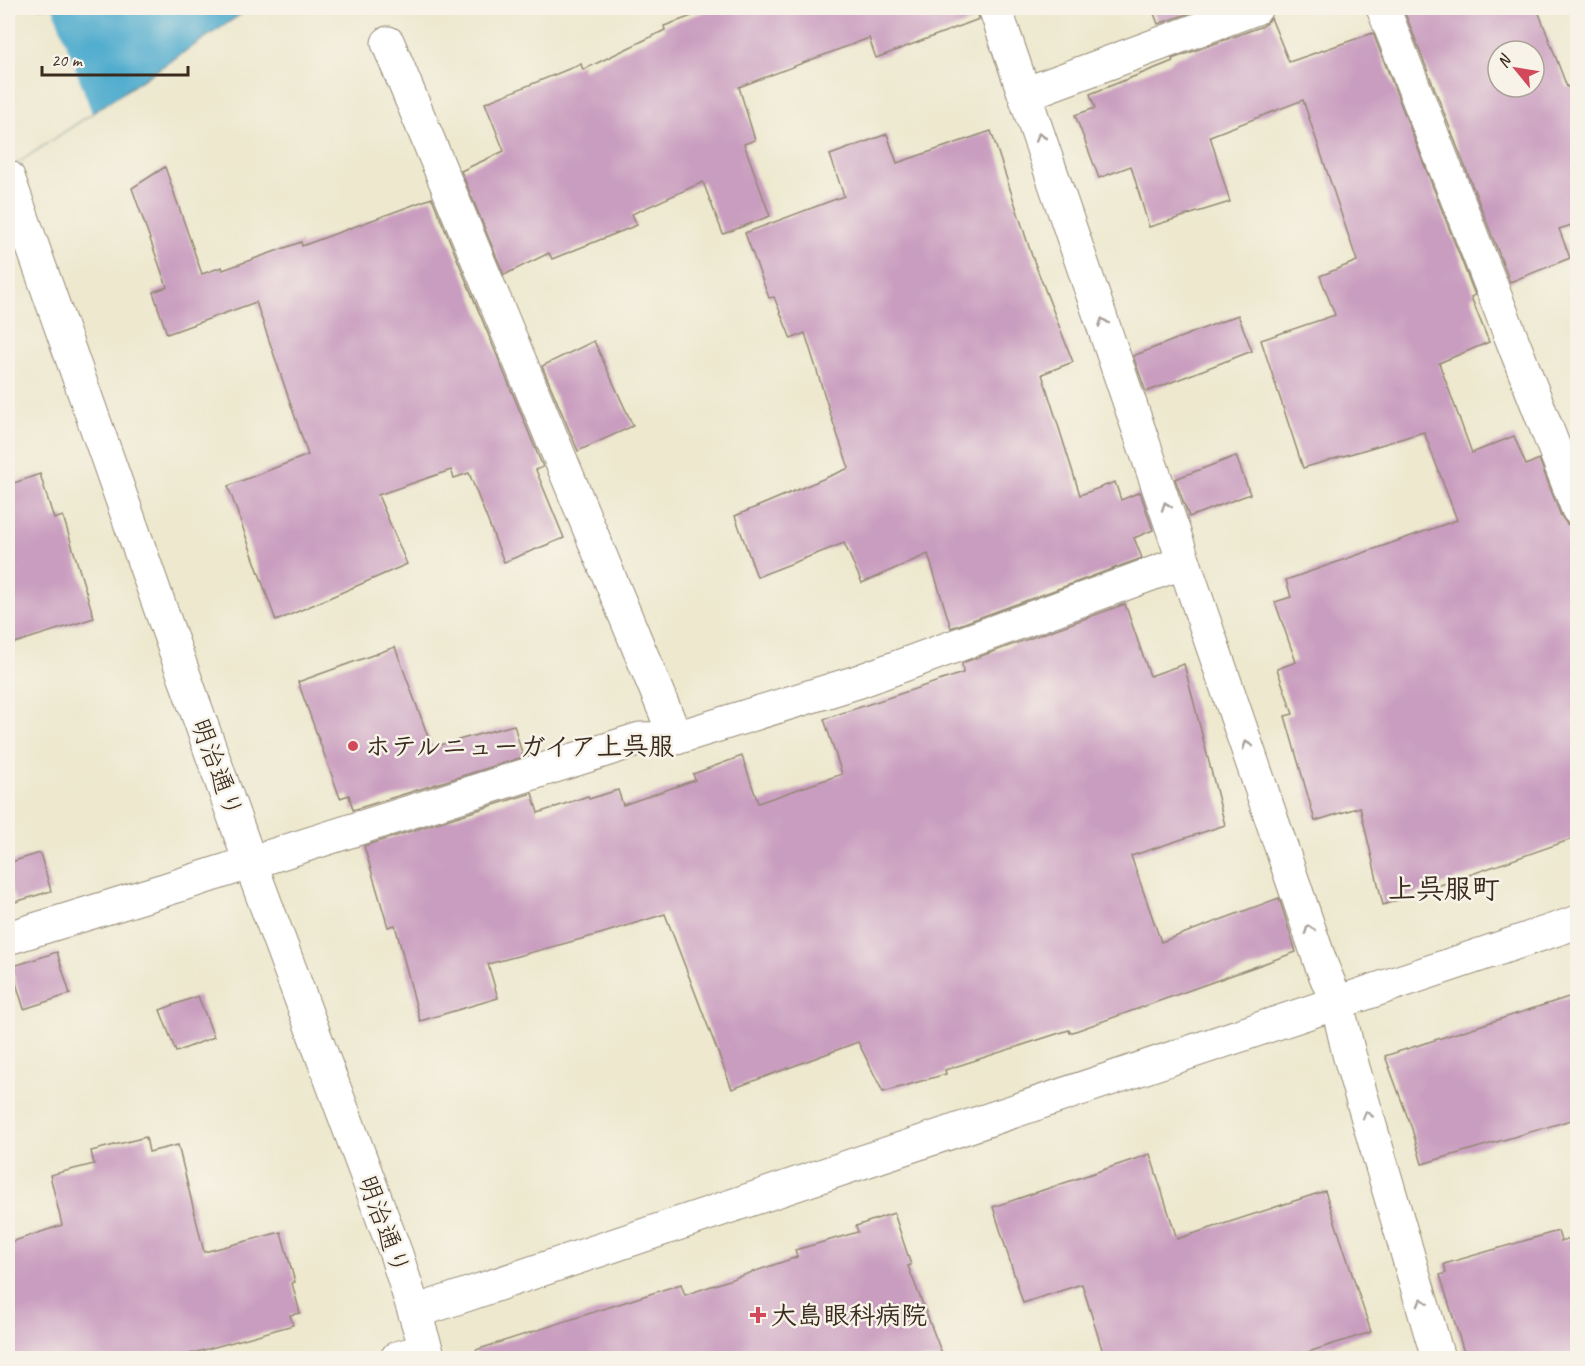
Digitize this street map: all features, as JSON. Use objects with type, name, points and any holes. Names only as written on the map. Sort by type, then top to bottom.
[{"type":"street","points":[[995,8],[1336,1003],[1438,1359]]},
{"type":"street","points":[[1025,94],[1256,8]]},
{"type":"street","points":[[1383,8],[1578,509]]},
{"type":"street","points":[[388,43],[676,738]]},
{"type":"street","name":"明治通り","points":[[8,177],[250,862],[396,1254],[415,1312],[418,1356]]},
{"type":"street","points":[[8,938],[640,739],[676,738],[857,682],[1185,562]]},
{"type":"street","points":[[415,1312],[1578,922]]},
{"type":"water","points":[[8,8],[250,8],[8,169]]},
{"type":"pier","points":[[8,8],[53,8],[92,113],[8,169]]},
{"type":"building","points":[[714,8],[977,8],[979,19],[876,58],[869,38],[739,87],[755,140],[744,144],[770,216],[723,234],[703,182],[632,214],[637,225],[552,259],[549,253],[504,275],[461,171],[504,151],[485,103],[581,64],[583,70],[665,30],[664,26]]},
{"type":"building","points":[[1152,8],[1204,8],[1158,24]]},
{"type":"building","points":[[1403,8],[1537,8],[1567,87],[1578,87],[1578,223],[1559,229],[1570,258],[1510,282]]},
{"type":"building","points":[[1271,18],[1289,62],[1373,33],[1475,295],[1471,297],[1489,342],[1439,363],[1472,453],[1514,436],[1526,465],[1539,459],[1561,516],[1567,524],[1578,527],[1578,837],[1383,905],[1360,807],[1315,821],[1285,716],[1293,714],[1277,669],[1296,662],[1275,602],[1291,597],[1286,580],[1457,520],[1424,432],[1303,468],[1261,340],[1335,315],[1320,276],[1357,261],[1303,100],[1210,136],[1230,202],[1149,227],[1131,166],[1099,178],[1075,115],[1095,108],[1090,94],[1173,61],[1172,59],[1263,26]]},
{"type":"building","points":[[991,131],[1032,256],[1073,362],[1042,374],[1080,495],[1115,482],[1121,500],[1140,492],[1153,530],[1134,538],[1142,558],[951,628],[928,554],[862,583],[844,543],[757,577],[735,516],[849,468],[805,333],[791,339],[774,297],[769,298],[745,233],[844,196],[830,155],[887,134],[897,163]]},
{"type":"building","points":[[165,167],[202,274],[222,267],[223,270],[301,242],[302,246],[432,198],[543,467],[536,470],[564,538],[504,562],[469,473],[454,478],[451,470],[378,495],[407,564],[276,621],[228,486],[308,455],[256,302],[167,334],[153,292],[167,287],[132,188]]},
{"type":"building","points":[[1238,315],[1252,351],[1146,392],[1133,356]]},
{"type":"building","points":[[594,341],[633,426],[578,451],[542,366]]},
{"type":"building","points":[[1236,456],[1250,494],[1189,517],[1175,479]]},
{"type":"building","points":[[40,474],[54,519],[63,516],[94,618],[8,645],[8,485]]},
{"type":"building","points":[[1125,604],[1150,676],[1184,664],[1225,825],[1131,856],[1161,942],[1279,898],[1296,952],[1070,1033],[1069,1030],[945,1070],[946,1074],[883,1092],[858,1042],[732,1089],[665,914],[488,964],[498,998],[420,1021],[395,925],[388,927],[364,846],[532,793],[538,813],[588,796],[589,799],[618,790],[623,805],[695,780],[693,774],[742,756],[758,803],[842,774],[824,719],[963,673],[962,663]]},
{"type":"building","points":[[395,647],[432,747],[514,725],[523,757],[353,810],[349,795],[340,798],[298,682]]},
{"type":"building","points":[[40,853],[51,891],[15,902],[8,877],[8,863]]},
{"type":"building","points":[[57,952],[70,994],[24,1009],[11,967]]},
{"type":"building","points":[[1578,994],[1578,1118],[1422,1164],[1412,1129],[1385,1056]]},
{"type":"building","points":[[198,996],[214,1037],[176,1052],[160,1010]]},
{"type":"building","points":[[146,1137],[149,1152],[178,1145],[204,1252],[281,1232],[295,1282],[292,1283],[300,1313],[290,1315],[293,1325],[172,1359],[8,1359],[8,1243],[62,1225],[50,1175],[94,1164],[91,1151]]},
{"type":"building","points":[[1150,1154],[1177,1239],[1325,1191],[1371,1332],[1286,1359],[1105,1359],[1082,1284],[1023,1303],[993,1207]]},
{"type":"building","points":[[894,1213],[911,1265],[908,1266],[944,1359],[477,1359],[476,1350],[681,1284],[685,1295],[797,1257],[795,1250],[858,1232],[856,1226]]},
{"type":"building","points":[[1558,1231],[1561,1241],[1578,1236],[1578,1359],[1466,1359],[1440,1275],[1446,1273],[1444,1264]]},
{"type":"place","name":"ホテルニューガイア上呉服","points":[[353,746]]},
{"type":"place","name":"大島眼科病院","points":[[758,1315]]},
{"type":"district","name":"上呉服町","points":[[1444,888]]}]
